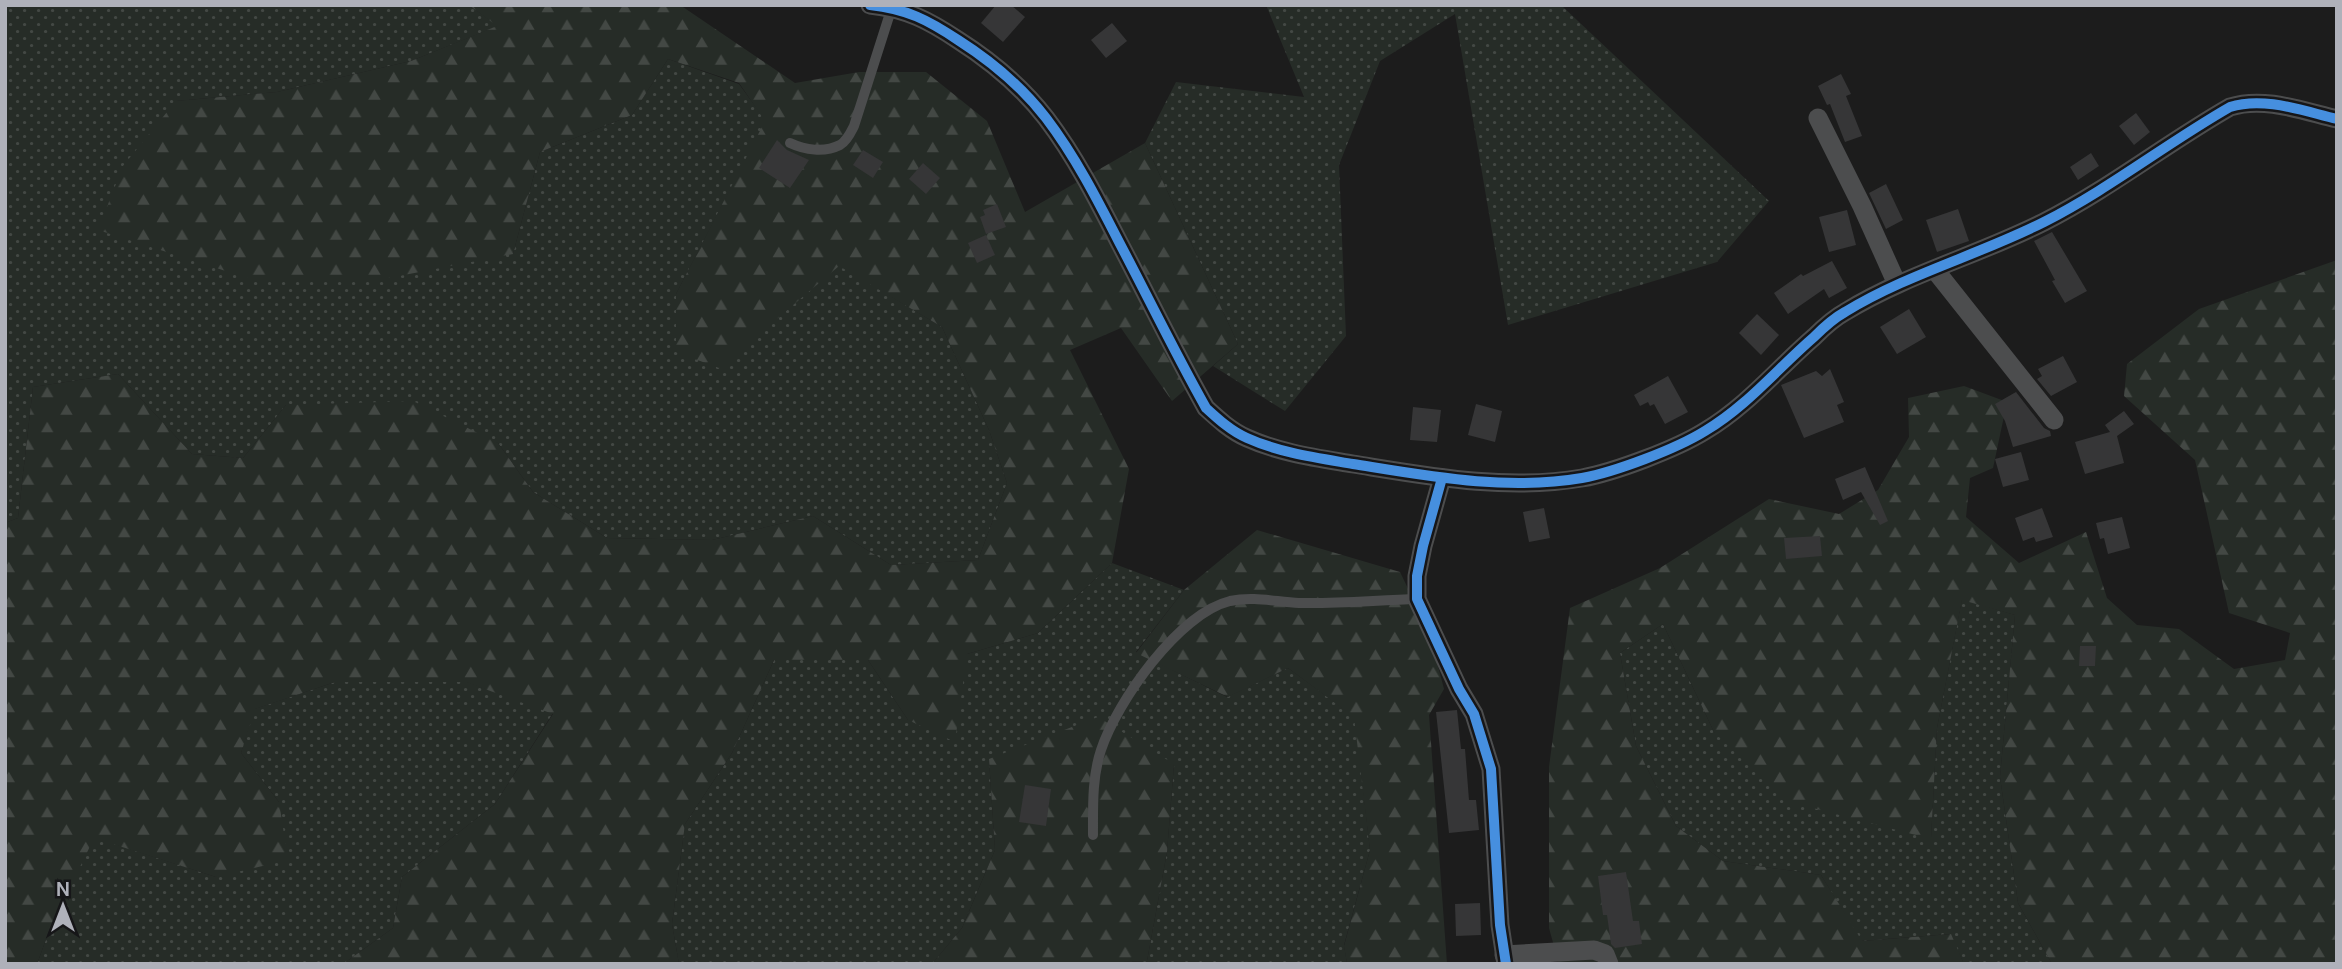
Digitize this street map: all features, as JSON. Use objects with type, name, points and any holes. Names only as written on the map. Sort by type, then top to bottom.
[{"type":"street","points":[[870,5],[892,7],[936,25],[1014,82],[1045,117],[1093,192],[1206,408],[1226,426],[1245,438],[1312,457],[1442,478],[1514,482],[1551,482],[1584,478],[1673,447],[1704,432],[1733,412],[1755,394],[1787,360],[1843,313],[1897,284],[2046,221],[2144,163],[2230,107],[2244,103],[2263,103],[2337,119]]},
{"type":"street","points":[[1818,118],[1897,284]]},
{"type":"street","points":[[1935,270],[2054,419]]},
{"type":"street","points":[[1442,478],[1423,546],[1417,576],[1417,599],[1474,714],[1491,769],[1500,925],[1505,959],[1594,950],[1605,954],[1609,964]]},
{"type":"lane","points":[[790,143],[805,150],[820,150],[840,145],[847,138],[854,126],[892,7]]},
{"type":"lane","points":[[1093,835],[1093,792],[1100,753],[1110,726],[1142,676],[1167,646],[1203,615],[1231,601],[1252,599],[1299,603],[1417,599]]},
{"type":"green space","points":[[5,5],[469,5],[498,26],[411,61],[277,92],[176,101],[513,254],[540,152],[632,115],[668,59],[739,84],[766,121],[676,294],[719,367],[839,265],[942,327],[989,430],[1007,483],[978,560],[891,565],[813,516],[712,540],[607,538],[533,492],[498,443],[286,405],[243,458],[192,454],[118,374],[33,387],[18,518],[5,523]]},
{"type":"green space","points":[[469,5],[680,5],[795,83],[859,72],[926,72],[987,121],[1025,212],[1145,143],[1238,344],[1172,401],[1121,328],[1070,350],[1129,469],[1112,563],[1038,633],[967,654],[955,742],[908,720],[868,660],[774,660],[732,753],[685,824],[672,924],[679,964],[343,964],[393,928],[402,877],[495,804],[553,714],[466,682],[335,682],[255,709],[241,753],[279,802],[288,860],[216,877],[94,838],[49,931],[37,964],[5,964],[5,523],[18,518],[33,387],[118,374],[192,454],[243,458],[286,405],[413,401],[498,443],[533,492],[607,538],[712,540],[813,516],[891,565],[978,560],[1007,483],[989,430],[942,327],[839,266],[719,368],[676,352],[676,294],[765,121],[739,83],[668,59],[632,115],[540,152],[513,254],[373,281],[257,281],[98,230],[123,166],[176,101],[277,92],[411,61],[497,26]]},
{"type":"green space","points":[[1266,5],[1561,5],[1769,201],[1717,262],[1508,325],[1455,14],[1380,61],[1339,165],[1346,336],[1285,411],[1213,366],[1238,344],[1145,143],[1176,82],[1304,97]]},
{"type":"green space","points":[[2337,260],[2337,964],[2052,964],[2018,903],[2000,777],[2015,615],[1962,600],[1937,728],[1931,839],[1786,801],[1714,732],[1663,624],[1620,653],[1636,746],[1676,826],[1723,861],[1821,875],[1862,941],[1951,934],[1964,964],[1559,964],[1549,928],[1549,767],[1570,608],[1660,568],[1769,499],[1839,514],[1878,490],[1909,437],[1908,398],[1964,386],[2007,402],[1993,468],[1970,478],[1966,517],[2019,563],[2086,532],[2107,598],[2137,625],[2179,629],[2234,669],[2285,660],[2290,633],[2229,613],[2195,460],[2124,396],[2127,364],[2199,309]]},
{"type":"green space","points":[[1257,530],[1400,572],[1429,632],[1444,689],[1429,715],[1447,964],[1347,964],[1344,946],[1370,850],[1354,717],[1288,668],[1228,697],[1136,653],[1184,590]]},
{"type":"green space","points":[[1112,563],[1184,590],[1136,652],[1227,697],[1288,668],[1355,717],[1370,850],[1344,945],[1347,964],[1074,964],[1147,961],[1167,852],[1174,764],[989,759],[995,850],[962,928],[932,964],[679,964],[672,924],[685,824],[732,753],[774,660],[868,660],[908,720],[967,654],[1038,633]]},
{"type":"green space","points":[[1962,599],[2015,615],[2000,777],[2018,903],[2052,964],[1964,964],[1950,934],[1861,941],[1821,875],[1723,861],[1676,826],[1636,746],[1620,653],[1663,624],[1714,732],[1931,838],[1937,728]]},
{"type":"green space","points":[[335,682],[467,682],[553,713],[495,804],[402,877],[393,928],[343,964],[37,964],[49,931],[93,837],[216,877],[279,802],[241,753],[254,709]]},
{"type":"green space","points":[[1098,717],[1174,764],[1167,852],[1147,961],[932,964],[962,928],[995,850],[989,759]]},
{"type":"building","points":[[996,5],[1011,5],[1025,17],[1003,42],[981,23]]},
{"type":"building","points":[[1112,23],[1127,41],[1106,58],[1091,40]]},
{"type":"building","points":[[1841,74],[1851,94],[1846,96],[1862,136],[1845,142],[1830,104],[1827,105],[1818,86]]},
{"type":"building","points":[[2136,113],[2150,132],[2134,145],[2119,126]]},
{"type":"building","points":[[777,140],[787,150],[809,160],[790,188],[759,168]]},
{"type":"building","points":[[863,150],[883,162],[873,178],[853,165]]},
{"type":"building","points":[[2091,153],[2099,166],[2078,180],[2070,167]]},
{"type":"building","points":[[923,163],[940,178],[926,194],[909,179]]},
{"type":"building","points":[[1886,184],[1903,220],[1886,229],[1869,193]]},
{"type":"building","points":[[997,204],[1006,227],[986,234],[980,217],[985,215],[983,210]]},
{"type":"building","points":[[1958,209],[1969,241],[1937,252],[1926,220]]},
{"type":"building","points":[[1847,210],[1856,245],[1829,252],[1819,217]]},
{"type":"building","points":[[2052,232],[2087,291],[2065,303],[2034,241]]},
{"type":"building","points":[[986,235],[995,255],[977,263],[968,243]]},
{"type":"building","points":[[1832,261],[1847,288],[1829,298],[1824,289],[1788,314],[1774,293],[1801,274],[1803,276]]},
{"type":"building","points":[[1909,309],[1926,337],[1897,354],[1880,327]]},
{"type":"building","points":[[1757,314],[1779,335],[1761,355],[1739,333]]},
{"type":"building","points":[[2063,356],[2077,382],[2051,396],[2037,379],[2042,376],[2038,369]]},
{"type":"building","points":[[1830,369],[1844,402],[1837,405],[1844,422],[1804,438],[1781,385],[1816,371],[1822,376]]},
{"type":"building","points":[[1668,376],[1688,412],[1665,424],[1654,404],[1650,406],[1648,402],[1640,406],[1634,395]]},
{"type":"building","points":[[2016,392],[2044,428],[2050,431],[2051,436],[2013,447],[2005,421],[1995,404]]},
{"type":"building","points":[[1476,404],[1502,411],[1495,442],[1468,435]]},
{"type":"building","points":[[1413,407],[1441,410],[1437,442],[1410,440]]},
{"type":"building","points":[[2124,411],[2134,424],[2117,436],[2124,463],[2085,474],[2075,442],[2110,432],[2105,425]]},
{"type":"building","points":[[2021,452],[2029,480],[2003,487],[1995,459]]},
{"type":"building","points":[[1865,467],[1888,521],[1880,525],[1861,492],[1843,500],[1835,479]]},
{"type":"building","points":[[1544,508],[1550,538],[1529,542],[1523,512]]},
{"type":"building","points":[[2042,508],[2053,537],[2036,542],[2034,537],[2023,541],[2015,518]]},
{"type":"building","points":[[2122,517],[2130,548],[2108,554],[2096,523]]},
{"type":"building","points":[[1820,536],[1822,556],[1786,559],[1784,538]]},
{"type":"building","points":[[2080,646],[2096,646],[2095,666],[2079,666]]},
{"type":"building","points":[[1457,710],[1461,749],[1465,749],[1469,800],[1476,800],[1479,830],[1449,833],[1436,712]]},
{"type":"building","points":[[1025,785],[1051,789],[1046,826],[1019,822]]},
{"type":"building","points":[[1626,872],[1633,921],[1639,921],[1642,944],[1615,948],[1611,944],[1607,915],[1603,915],[1598,876]]},
{"type":"building","points":[[1480,903],[1481,935],[1456,936],[1455,904]]},
{"type":"cycle path","points":[[870,5],[906,13],[947,33],[994,66],[1037,107],[1057,132],[1085,178],[1206,408],[1225,424],[1241,435],[1273,448],[1326,460],[1467,480],[1525,483],[1582,478],[1628,465],[1678,445],[1705,431],[1735,410],[1841,314],[1893,287],[2044,222],[2092,195],[2230,107],[2270,104],[2337,119]]},
{"type":"cycle path","points":[[1442,478],[1423,546],[1417,576],[1417,599],[1459,689],[1474,714],[1491,769],[1500,925],[1506,964]]}]
